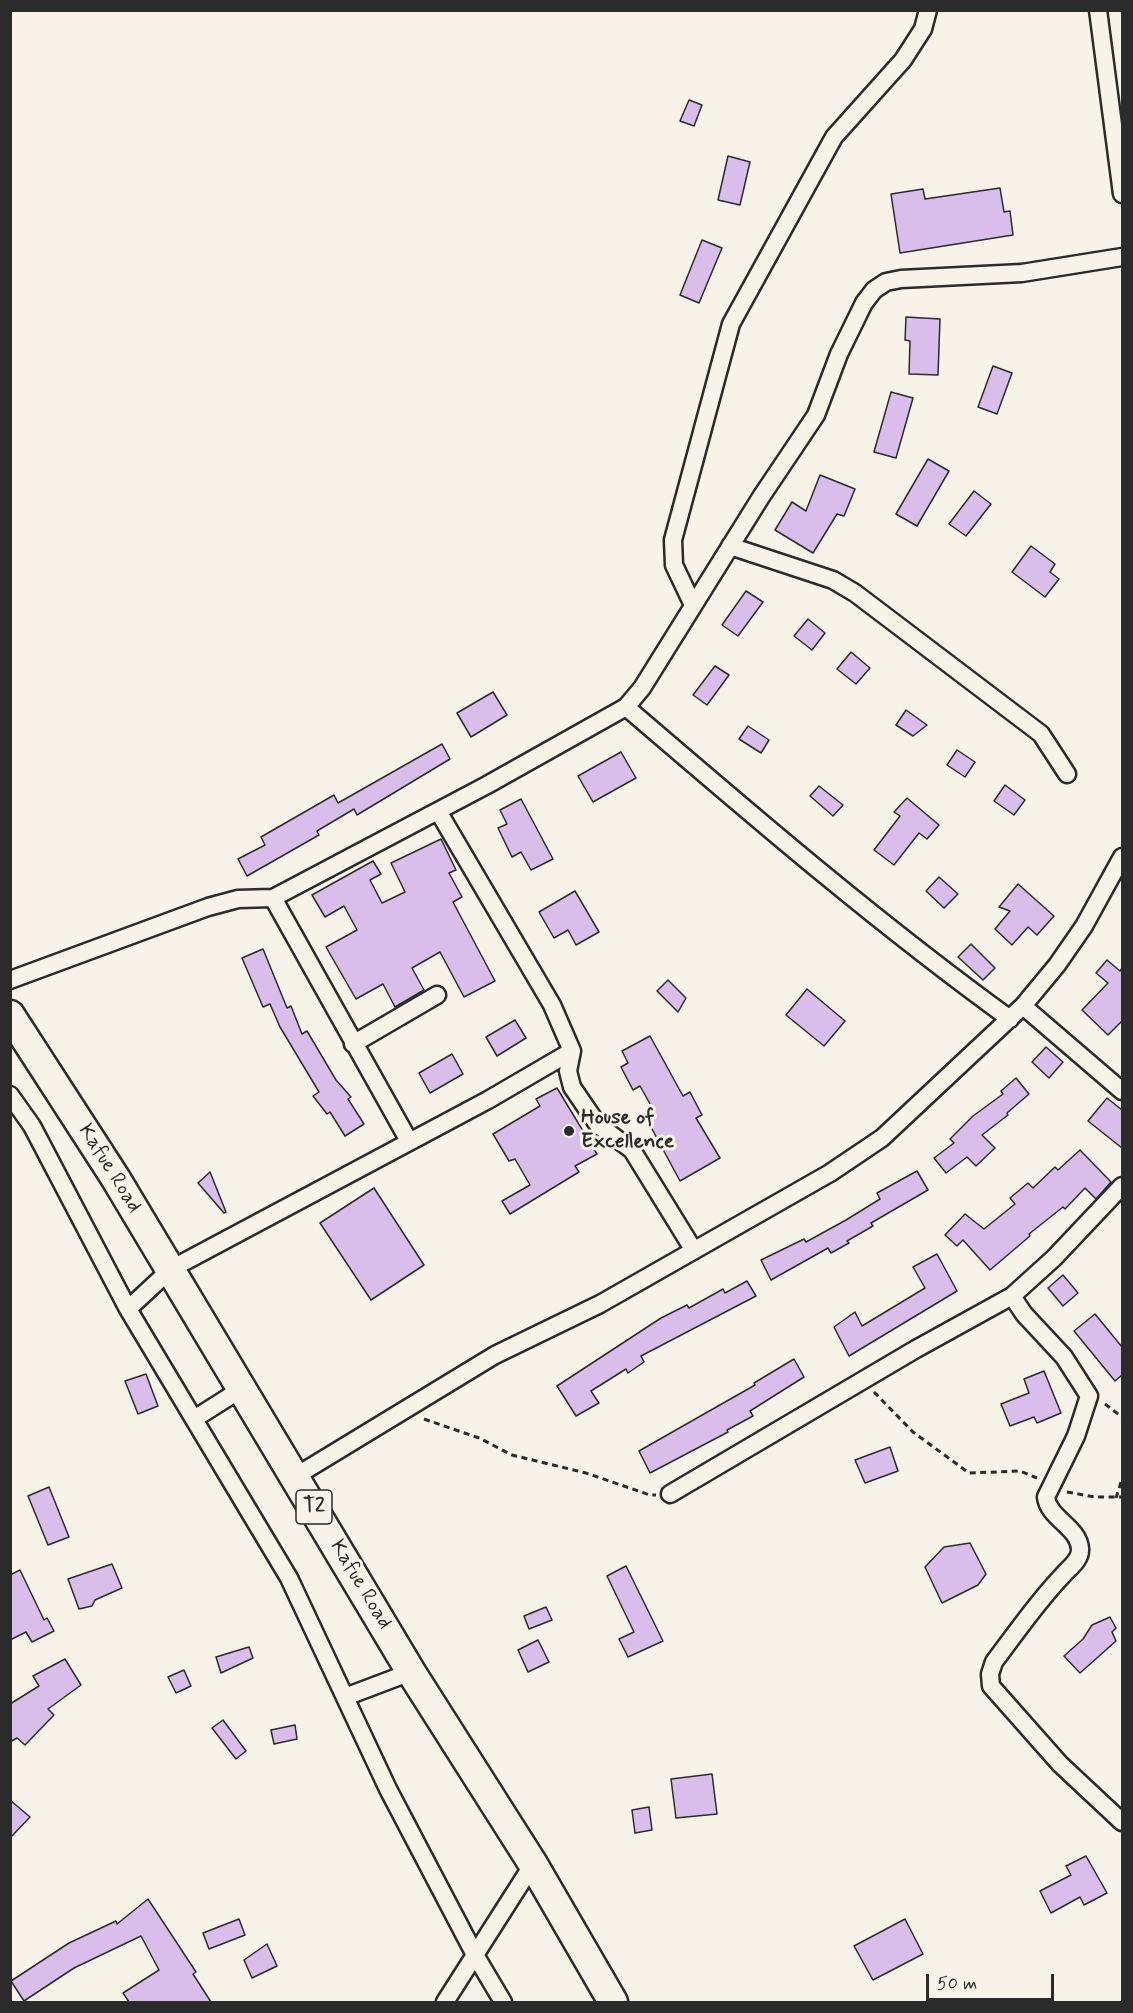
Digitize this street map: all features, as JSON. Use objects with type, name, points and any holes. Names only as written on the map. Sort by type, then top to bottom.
[{"type":"highway","name":"Kafue Road","points":[[10,1015],[171,1269],[411,1672],[533,1864],[613,2002]]},
{"type":"street","points":[[693,606],[674,565],[673,540],[703,437],[731,324],[834,137],[903,60],[923,29],[928,10]]},
{"type":"street","points":[[1098,10],[1121,169],[1122,194]]},
{"type":"street","points":[[10,980],[208,907],[238,899],[273,898],[438,811],[626,707],[642,688],[730,546],[816,415],[850,330],[874,290],[886,282],[901,279],[1022,273],[1122,257]]},
{"type":"street","points":[[730,546],[833,580],[855,593],[1041,734],[1067,774]]},
{"type":"street","points":[[626,707],[826,880],[928,960],[1010,1019]]},
{"type":"street","points":[[438,811],[552,1005],[572,1051],[568,1071],[572,1088],[598,1125],[632,1150],[693,1249]]},
{"type":"street","points":[[296,1476],[495,1355],[600,1304],[858,1156],[923,1102],[1023,1006],[1057,965],[1084,926],[1122,857]]},
{"type":"street","points":[[273,898],[353,1044],[410,1141]]},
{"type":"street","points":[[353,1044],[437,995]]},
{"type":"street","points":[[1023,1006],[1122,1091]]},
{"type":"street","points":[[128,1310],[171,1269],[488,1100],[572,1051]]},
{"type":"street","points":[[10,1095],[32,1126],[128,1310],[289,1578],[388,1789],[474,1953],[503,2002]]},
{"type":"street","points":[[670,1494],[862,1380],[1012,1296],[1054,1258],[1122,1186]]},
{"type":"street","points":[[1012,1296],[1024,1314],[1064,1357],[1089,1396],[1076,1436],[1050,1485],[1046,1503],[1074,1535],[1080,1548],[1079,1558],[1047,1591],[994,1662],[990,1674],[991,1686],[1060,1764],[1122,1822]]},
{"type":"street","points":[[194,1419],[243,1388]]},
{"type":"street","points":[[345,1697],[411,1672]]},
{"type":"street","points":[[445,2002],[474,1953],[533,1864]]},
{"type":"path","points":[[862,1380],[913,1432],[969,1473],[1020,1470],[1071,1493],[1122,1497]]},
{"type":"path","points":[[1089,1396],[1122,1417]]},
{"type":"path","points":[[407,1408],[433,1423],[479,1438],[512,1455],[586,1473],[650,1495],[670,1494]]},
{"type":"path","points":[[1116,1498],[1122,1479]]},
{"type":"building","points":[[689,100],[702,105],[694,126],[680,121]]},
{"type":"building","points":[[728,156],[750,162],[740,205],[718,200]]},
{"type":"building","points":[[1000,188],[1004,212],[1010,211],[1013,235],[900,253],[891,194],[923,189],[925,199]]},
{"type":"building","points":[[702,240],[722,248],[699,303],[680,295]]},
{"type":"building","points":[[906,317],[940,319],[938,375],[909,374],[910,341],[905,340]]},
{"type":"building","points":[[993,366],[1012,373],[997,414],[978,407]]},
{"type":"building","points":[[891,392],[913,398],[896,458],[874,452]]},
{"type":"building","points":[[928,459],[949,471],[917,526],[896,514]]},
{"type":"building","points":[[820,475],[855,489],[844,516],[837,514],[813,553],[775,530],[792,502],[806,511]]},
{"type":"building","points":[[974,491],[991,504],[966,536],[949,524]]},
{"type":"building","points":[[1031,546],[1055,564],[1050,572],[1059,579],[1045,597],[1012,572]]},
{"type":"building","points":[[746,591],[763,602],[738,636],[722,625]]},
{"type":"building","points":[[808,619],[825,633],[812,650],[794,636]]},
{"type":"building","points":[[851,652],[870,668],[856,684],[837,669]]},
{"type":"building","points":[[715,666],[729,675],[707,705],[693,695]]},
{"type":"building","points":[[493,692],[507,715],[471,737],[457,713]]},
{"type":"building","points":[[906,710],[927,725],[913,736],[896,725]]},
{"type":"building","points":[[748,726],[769,740],[761,753],[739,739]]},
{"type":"building","points":[[442,744],[450,759],[357,815],[354,809],[317,831],[319,835],[247,876],[238,859],[265,845],[261,837],[334,795],[338,803]]},
{"type":"building","points":[[957,750],[975,762],[965,777],[947,765]]},
{"type":"building","points":[[621,752],[636,778],[593,802],[578,776]]},
{"type":"building","points":[[1005,785],[1025,800],[1014,815],[994,801]]},
{"type":"building","points":[[819,786],[843,805],[833,816],[810,796]]},
{"type":"building","points":[[907,798],[939,825],[927,839],[919,833],[894,865],[874,850],[900,816],[894,812]]},
{"type":"building","points":[[521,799],[553,859],[531,870],[521,852],[512,857],[498,828],[507,824],[500,810]]},
{"type":"building","points":[[441,839],[456,870],[449,873],[462,897],[453,902],[495,981],[464,997],[440,952],[412,968],[424,990],[395,1007],[383,984],[356,999],[326,947],[357,930],[344,906],[325,917],[312,895],[373,861],[381,874],[370,880],[382,903],[405,892],[391,863]]},
{"type":"building","points":[[939,877],[958,894],[944,908],[926,891]]},
{"type":"building","points":[[1018,884],[1054,916],[1037,935],[1028,927],[1012,945],[995,929],[1010,911],[999,907]]},
{"type":"building","points":[[575,891],[599,932],[576,945],[568,930],[554,938],[539,912]]},
{"type":"building","points":[[971,944],[995,968],[983,980],[958,957]]},
{"type":"building","points":[[263,949],[287,1008],[291,1006],[302,1034],[307,1031],[336,1080],[351,1097],[348,1099],[364,1124],[345,1136],[330,1112],[327,1114],[313,1096],[319,1092],[280,1027],[270,1004],[263,1007],[242,958]]},
{"type":"building","points":[[1107,960],[1120,971],[1122,968],[1122,1021],[1108,1035],[1082,1010],[1108,983],[1096,973]]},
{"type":"building","points":[[668,980],[686,998],[678,1012],[657,991]]},
{"type":"building","points":[[807,989],[845,1021],[824,1046],[786,1015]]},
{"type":"building","points":[[515,1020],[526,1038],[497,1056],[486,1037]]},
{"type":"building","points":[[650,1036],[683,1096],[690,1092],[702,1115],[696,1118],[720,1158],[680,1181],[645,1116],[654,1111],[640,1086],[633,1090],[621,1067],[628,1063],[622,1051]]},
{"type":"building","points":[[1046,1047],[1063,1062],[1049,1078],[1032,1062]]},
{"type":"building","points":[[452,1054],[463,1074],[430,1093],[419,1073]]},
{"type":"building","points":[[1016,1078],[1029,1094],[1007,1113],[1008,1115],[982,1135],[995,1148],[976,1166],[967,1157],[946,1173],[934,1158],[954,1143],[950,1139],[973,1116],[1003,1094],[1001,1091]]},
{"type":"building","points":[[557,1088],[597,1154],[575,1166],[579,1172],[510,1214],[502,1201],[530,1185],[515,1159],[509,1161],[493,1134],[540,1106],[536,1099]]},
{"type":"building","points":[[1107,1098],[1122,1110],[1122,1148],[1088,1121]]},
{"type":"building","points":[[1080,1150],[1111,1182],[1096,1199],[1085,1188],[1065,1209],[1063,1207],[1029,1234],[1030,1236],[990,1270],[963,1240],[957,1246],[945,1235],[965,1214],[984,1229],[1015,1204],[1010,1198],[1028,1183],[1033,1188],[1055,1167],[1058,1170]]},
{"type":"building","points":[[917,1171],[928,1190],[871,1223],[873,1226],[847,1241],[849,1243],[831,1253],[828,1248],[771,1280],[761,1260],[804,1239],[806,1242],[846,1220],[880,1199],[877,1193]]},
{"type":"building","points":[[210,1172],[226,1212],[224,1213],[198,1183]]},
{"type":"building","points":[[374,1188],[424,1265],[371,1300],[320,1223]]},
{"type":"building","points":[[937,1254],[957,1291],[849,1356],[834,1327],[855,1312],[862,1326],[925,1288],[913,1267]]},
{"type":"building","points":[[1063,1275],[1078,1293],[1063,1306],[1048,1288]]},
{"type":"building","points":[[747,1281],[756,1296],[641,1356],[644,1362],[628,1373],[626,1369],[591,1391],[599,1403],[576,1416],[557,1386],[661,1318],[687,1305],[689,1308],[723,1289],[725,1293]]},
{"type":"building","points":[[1095,1314],[1122,1347],[1122,1375],[1115,1381],[1074,1331]]},
{"type":"building","points":[[794,1359],[804,1377],[750,1411],[753,1416],[727,1430],[728,1432],[650,1473],[639,1451],[755,1385],[754,1383]]},
{"type":"building","points":[[1044,1371],[1061,1413],[1037,1423],[1034,1417],[1010,1426],[1001,1404],[1029,1393],[1024,1379]]},
{"type":"building","points":[[146,1374],[158,1406],[138,1414],[125,1381]]},
{"type":"building","points":[[890,1447],[898,1471],[865,1483],[855,1460]]},
{"type":"building","points":[[49,1487],[69,1537],[48,1545],[28,1496]]},
{"type":"building","points":[[970,1543],[986,1574],[978,1585],[942,1603],[925,1567],[944,1547]]},
{"type":"building","points":[[112,1564],[122,1588],[95,1600],[92,1606],[79,1609],[68,1579]]},
{"type":"building","points":[[626,1566],[663,1641],[628,1657],[619,1639],[634,1632],[607,1576]]},
{"type":"building","points":[[20,1570],[44,1620],[47,1618],[54,1631],[32,1642],[26,1632],[10,1640],[10,1575]]},
{"type":"building","points":[[546,1607],[552,1620],[529,1629],[524,1616]]},
{"type":"building","points":[[1110,1617],[1116,1628],[1112,1632],[1116,1641],[1080,1673],[1064,1656],[1083,1639],[1092,1625]]},
{"type":"building","points":[[538,1640],[549,1662],[528,1672],[518,1650]]},
{"type":"building","points":[[249,1647],[253,1658],[221,1673],[216,1657]]},
{"type":"building","points":[[65,1659],[81,1685],[48,1709],[54,1715],[25,1745],[17,1738],[10,1742],[10,1704],[39,1686],[33,1676]]},
{"type":"building","points":[[184,1670],[191,1686],[176,1693],[168,1677]]},
{"type":"building","points":[[223,1720],[246,1751],[236,1759],[212,1728]]},
{"type":"building","points":[[295,1725],[297,1739],[274,1744],[271,1730]]},
{"type":"building","points":[[712,1774],[717,1814],[676,1818],[671,1779]]},
{"type":"building","points":[[10,1800],[30,1817],[10,1838]]},
{"type":"building","points":[[649,1807],[652,1830],[635,1833],[632,1810]]},
{"type":"building","points":[[1086,1856],[1107,1893],[1084,1905],[1080,1897],[1051,1913],[1040,1891],[1071,1875],[1066,1866]]},
{"type":"building","points":[[148,1899],[196,1972],[193,1974],[211,2002],[129,2002],[123,1993],[159,1970],[141,1936],[74,1968],[24,2001],[11,1981],[69,1943],[116,1921],[117,1924]]},
{"type":"building","points":[[239,1919],[245,1935],[209,1949],[203,1933]]},
{"type":"building","points":[[905,1919],[923,1954],[873,1980],[854,1946]]},
{"type":"building","points":[[267,1944],[277,1966],[252,1978],[244,1960]]},
{"type":"place","name":"House of Excellence","points":[[569,1131]]}]
